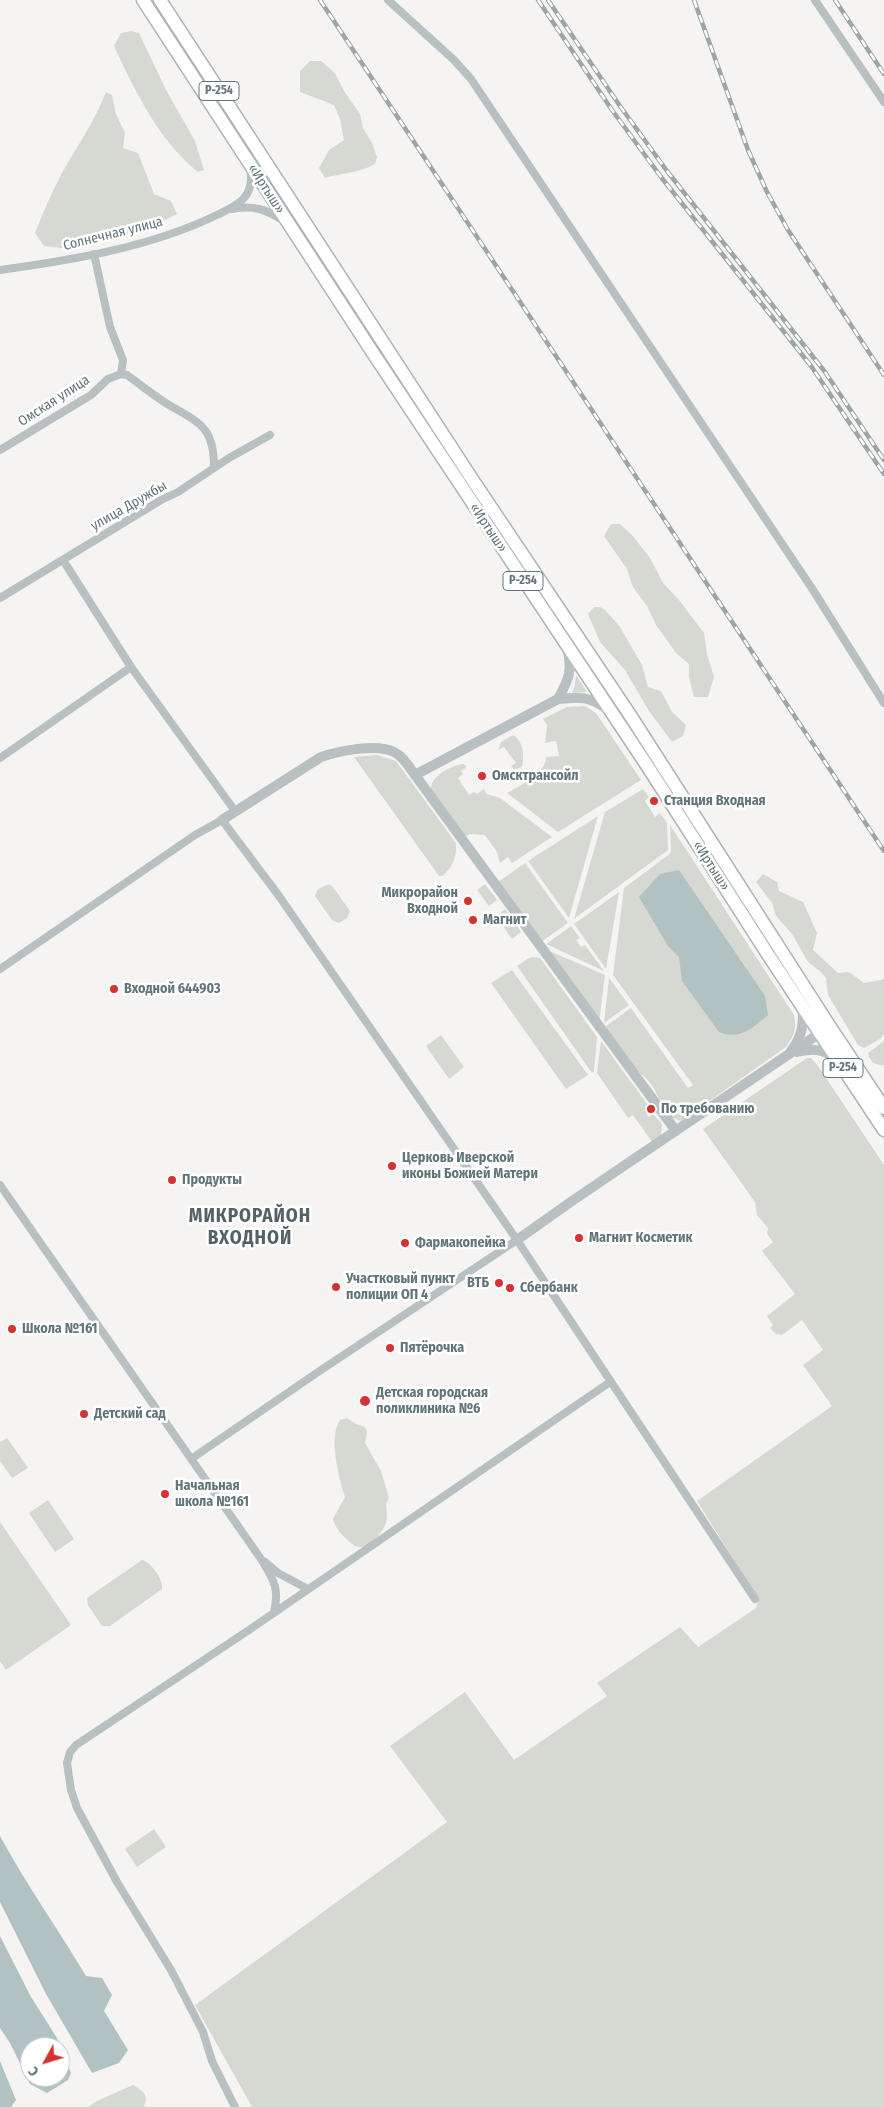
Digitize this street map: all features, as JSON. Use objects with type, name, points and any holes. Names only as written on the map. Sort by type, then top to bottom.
[{"type":"main road","name":"«Иртыш»","points":[[143,0],[802,1006],[825,1030],[838,1060],[884,1130]]},
{"type":"main road","name":"«Иртыш»","points":[[160,0],[472,479],[630,714],[825,1030],[884,1108]]},
{"type":"street","points":[[388,0],[454,60],[476,87],[813,590],[884,703]]},
{"type":"street","points":[[815,0],[884,102]]},
{"type":"street","points":[[227,210],[240,202],[249,190],[252,179],[251,170],[245,155]]},
{"type":"street","points":[[227,210],[245,207],[258,208],[270,212],[290,226]]},
{"type":"street","name":"Солнечная улица","points":[[0,270],[94,254],[154,239],[203,222],[227,210]]},
{"type":"street","points":[[94,254],[110,327],[123,360],[121,374],[127,375],[168,404],[195,418],[211,440],[214,467]]},
{"type":"street","name":"Омская улица","points":[[0,450],[91,395],[108,379],[121,374]]},
{"type":"street","name":"улица Дружбы","points":[[0,598],[161,500],[178,492],[214,467],[270,435]]},
{"type":"street","points":[[63,560],[131,667],[235,811]]},
{"type":"street","points":[[558,699],[569,680],[570,662],[566,646]]},
{"type":"street","points":[[0,758],[47,723],[131,667]]},
{"type":"street","points":[[416,775],[558,699],[582,697],[594,700],[610,711]]},
{"type":"street","points":[[0,969],[195,835],[321,757],[333,753],[366,749],[386,749],[400,756],[416,775],[676,1131]]},
{"type":"street","points":[[222,820],[289,912],[517,1240],[755,1599]]},
{"type":"street","points":[[787,1055],[797,1043],[802,1030],[804,1018],[802,1006]]},
{"type":"street","points":[[191,1459],[825,1030]]},
{"type":"street","points":[[787,1055],[815,1049],[826,1052],[838,1060]]},
{"type":"street","points":[[0,1185],[261,1559],[273,1578],[277,1590],[274,1612]]},
{"type":"street","points":[[236,2107],[212,2061],[203,2032],[171,1970],[118,1882],[77,1808],[71,1790],[67,1763],[70,1752],[76,1745],[610,1382]]},
{"type":"street","points":[[261,1559],[278,1573],[308,1588]]},
{"type":"shaded area","points":[[131,31],[139,33],[166,90],[195,141],[204,170],[198,172],[171,146],[149,114],[130,80],[114,46],[121,33]]},
{"type":"shaded area","points":[[310,61],[321,61],[335,73],[344,91],[360,114],[363,128],[372,143],[377,157],[375,164],[357,171],[325,178],[319,168],[329,150],[344,140],[340,119],[334,105],[300,92],[300,71]]},
{"type":"shaded area","points":[[106,92],[112,95],[116,114],[125,133],[123,148],[138,153],[154,194],[171,201],[177,214],[155,225],[70,249],[44,246],[35,233],[38,225],[58,180],[102,103]]},
{"type":"shaded area","points":[[611,524],[620,524],[632,535],[650,558],[663,583],[679,600],[704,633],[707,654],[714,677],[708,697],[694,697],[689,677],[689,664],[676,653],[656,625],[647,606],[633,587],[627,569],[604,536]]},
{"type":"shaded area","points":[[594,607],[600,607],[605,610],[620,627],[642,665],[648,687],[661,691],[672,712],[686,725],[683,736],[672,742],[649,711],[625,670],[600,642],[588,614]]},
{"type":"shaded area","points":[[576,675],[587,692],[572,693]]},
{"type":"shaded area","points":[[585,706],[596,713],[641,780],[558,832],[507,793],[537,774],[542,769],[546,757],[559,756],[556,741],[545,743],[547,725],[543,719],[567,707]]},
{"type":"shaded area","points":[[513,735],[519,741],[523,754],[522,767],[515,770],[511,766],[516,763],[504,747],[498,750],[501,742]]},
{"type":"shaded area","points":[[377,755],[396,761],[456,843],[454,861],[442,876],[439,876],[354,757]]},
{"type":"shaded area","points":[[464,764],[467,767],[461,771],[463,774],[458,778],[469,795],[474,792],[477,794],[484,789],[487,794],[500,798],[552,837],[512,863],[508,857],[500,863],[497,852],[485,835],[470,834],[464,837],[431,790],[434,780],[442,772]]},
{"type":"shaded area","points":[[643,789],[649,797],[645,801],[655,817],[660,813],[667,823],[668,850],[574,919],[605,812]]},
{"type":"shaded area","points":[[598,816],[569,918],[528,861]]},
{"type":"shaded area","points":[[670,825],[794,1015],[795,1024],[793,1036],[786,1047],[681,1121],[665,1111],[651,1084],[632,1065],[605,1027],[631,1008],[688,1088],[693,1085],[613,975],[624,888],[671,853]]},
{"type":"shaded area","points":[[525,863],[568,923],[541,942],[498,882]]},
{"type":"shaded area","points":[[679,870],[765,996],[768,1015],[740,1034],[733,1035],[719,1032],[682,981],[679,957],[668,946],[639,897],[660,874]]},
{"type":"shaded area","points":[[763,874],[777,882],[779,891],[803,902],[817,933],[813,950],[838,973],[849,972],[864,983],[884,978],[884,1034],[880,1039],[864,1048],[858,1045],[828,995],[826,978],[808,962],[792,934],[776,916],[772,903],[756,882]]},
{"type":"shaded area","points":[[329,884],[350,911],[347,918],[339,923],[332,920],[315,896],[318,889]]},
{"type":"shaded area","points":[[485,884],[497,900],[489,906],[477,890]]},
{"type":"shaded area","points":[[619,892],[606,969],[574,924]]},
{"type":"shaded area","points":[[505,909],[521,932],[512,939],[496,916]]},
{"type":"shaded area","points":[[571,926],[580,938],[576,940],[581,947],[585,945],[604,971],[546,944]]},
{"type":"shaded area","points":[[545,949],[605,975],[599,1024]]},
{"type":"shaded area","points":[[533,957],[540,958],[597,1037],[594,1071],[592,1073],[517,966]]},
{"type":"shaded area","points":[[512,970],[588,1075],[566,1089],[491,983]]},
{"type":"shaded area","points":[[609,978],[629,1005],[604,1023]]},
{"type":"shaded area","points":[[441,1035],[464,1067],[449,1079],[426,1046]]},
{"type":"shaded area","points":[[601,1041],[648,1105],[649,1110],[646,1114],[649,1117],[653,1114],[662,1124],[661,1136],[652,1142],[633,1115],[628,1118],[597,1073]]},
{"type":"shaded area","points":[[884,1041],[884,1066],[873,1063],[868,1053]]},
{"type":"shaded area","points":[[807,1058],[811,1058],[818,1066],[884,1165],[884,2107],[252,2107],[195,2005],[447,1822],[390,1746],[465,1692],[514,1760],[607,1696],[597,1683],[680,1627],[698,1647],[756,1608],[758,1601],[752,1589],[697,1501],[832,1406],[803,1365],[823,1350],[802,1320],[782,1335],[776,1334],[770,1328],[773,1325],[767,1316],[795,1294],[762,1251],[773,1242],[767,1234],[768,1228],[757,1215],[755,1202],[703,1129]]},
{"type":"shaded area","points":[[347,1418],[365,1427],[367,1432],[365,1443],[381,1471],[389,1498],[386,1505],[387,1521],[384,1528],[373,1541],[361,1547],[352,1544],[343,1535],[333,1519],[345,1497],[336,1458],[335,1437],[340,1420]]},
{"type":"shaded area","points":[[7,1438],[28,1468],[12,1478],[0,1461],[0,1442]]},
{"type":"shaded area","points":[[48,1500],[74,1539],[55,1552],[29,1513]]},
{"type":"shaded area","points":[[0,1522],[71,1625],[6,1670],[0,1661]]},
{"type":"shaded area","points":[[142,1560],[146,1561],[156,1572],[161,1581],[162,1589],[110,1626],[102,1626],[88,1605],[87,1598]]},
{"type":"shaded area","points":[[154,1829],[166,1847],[137,1867],[125,1849]]},
{"type":"shaded area","points":[[0,1836],[20,1872],[86,1976],[102,1978],[112,1995],[104,2011],[128,2050],[119,2063],[92,2073],[46,1994],[0,1902]]},
{"type":"shaded area","points":[[0,1936],[31,1997],[56,2037],[20,2037],[20,2064],[0,2028]]},
{"type":"shaded area","points":[[0,2061],[16,2100],[11,2107],[0,2107]]},
{"type":"shaded area","points":[[133,2085],[144,2093],[146,2099],[144,2107],[88,2107],[97,2101]]},
{"type":"shaded area","points":[[36,2087],[57,2087],[47,2093]]},
{"type":"railway","points":[[320,0],[884,851]]},
{"type":"railway","points":[[538,0],[612,110],[661,177],[811,366],[884,474]]},
{"type":"railway","points":[[548,0],[667,171],[825,372],[884,460]]},
{"type":"railway","points":[[694,0],[748,150],[767,192],[788,230],[884,375]]},
{"type":"railway","points":[[835,0],[884,74]]},
{"type":"place","name":"Омсктрансойл","points":[[482,776]]},
{"type":"place","name":"Станция Входная","points":[[654,801]]},
{"type":"place","name":"Микрорайон Входной","points":[[468,901]]},
{"type":"place","name":"Магнит","points":[[473,920]]},
{"type":"place","name":"Входной 644903","points":[[114,989]]},
{"type":"place","name":"По требованию","points":[[651,1109]]},
{"type":"place","name":"Церковь Иверской иконы Божией Матери","points":[[392,1166]]},
{"type":"place","name":"Продукты","points":[[172,1180]]},
{"type":"place","name":"Магнит Косметик","points":[[579,1238]]},
{"type":"place","name":"Фармакопейка","points":[[405,1243]]},
{"type":"place","name":"ВТБ","points":[[499,1283]]},
{"type":"place","name":"Участковый пункт полиции ОП 4","points":[[336,1287]]},
{"type":"place","name":"Сбербанк","points":[[510,1288]]},
{"type":"place","name":"Школа №161","points":[[12,1329]]},
{"type":"place","name":"Пятёрочка","points":[[390,1348]]},
{"type":"place","name":"Детская городская поликлиника №6","points":[[365,1401]]},
{"type":"place","name":"Детский сад","points":[[84,1414]]},
{"type":"place","name":"Начальная школа №161","points":[[165,1494]]},
{"type":"district","name":"МИКРОРАЙОН ВХОДНОЙ","points":[[250,1228]]}]
